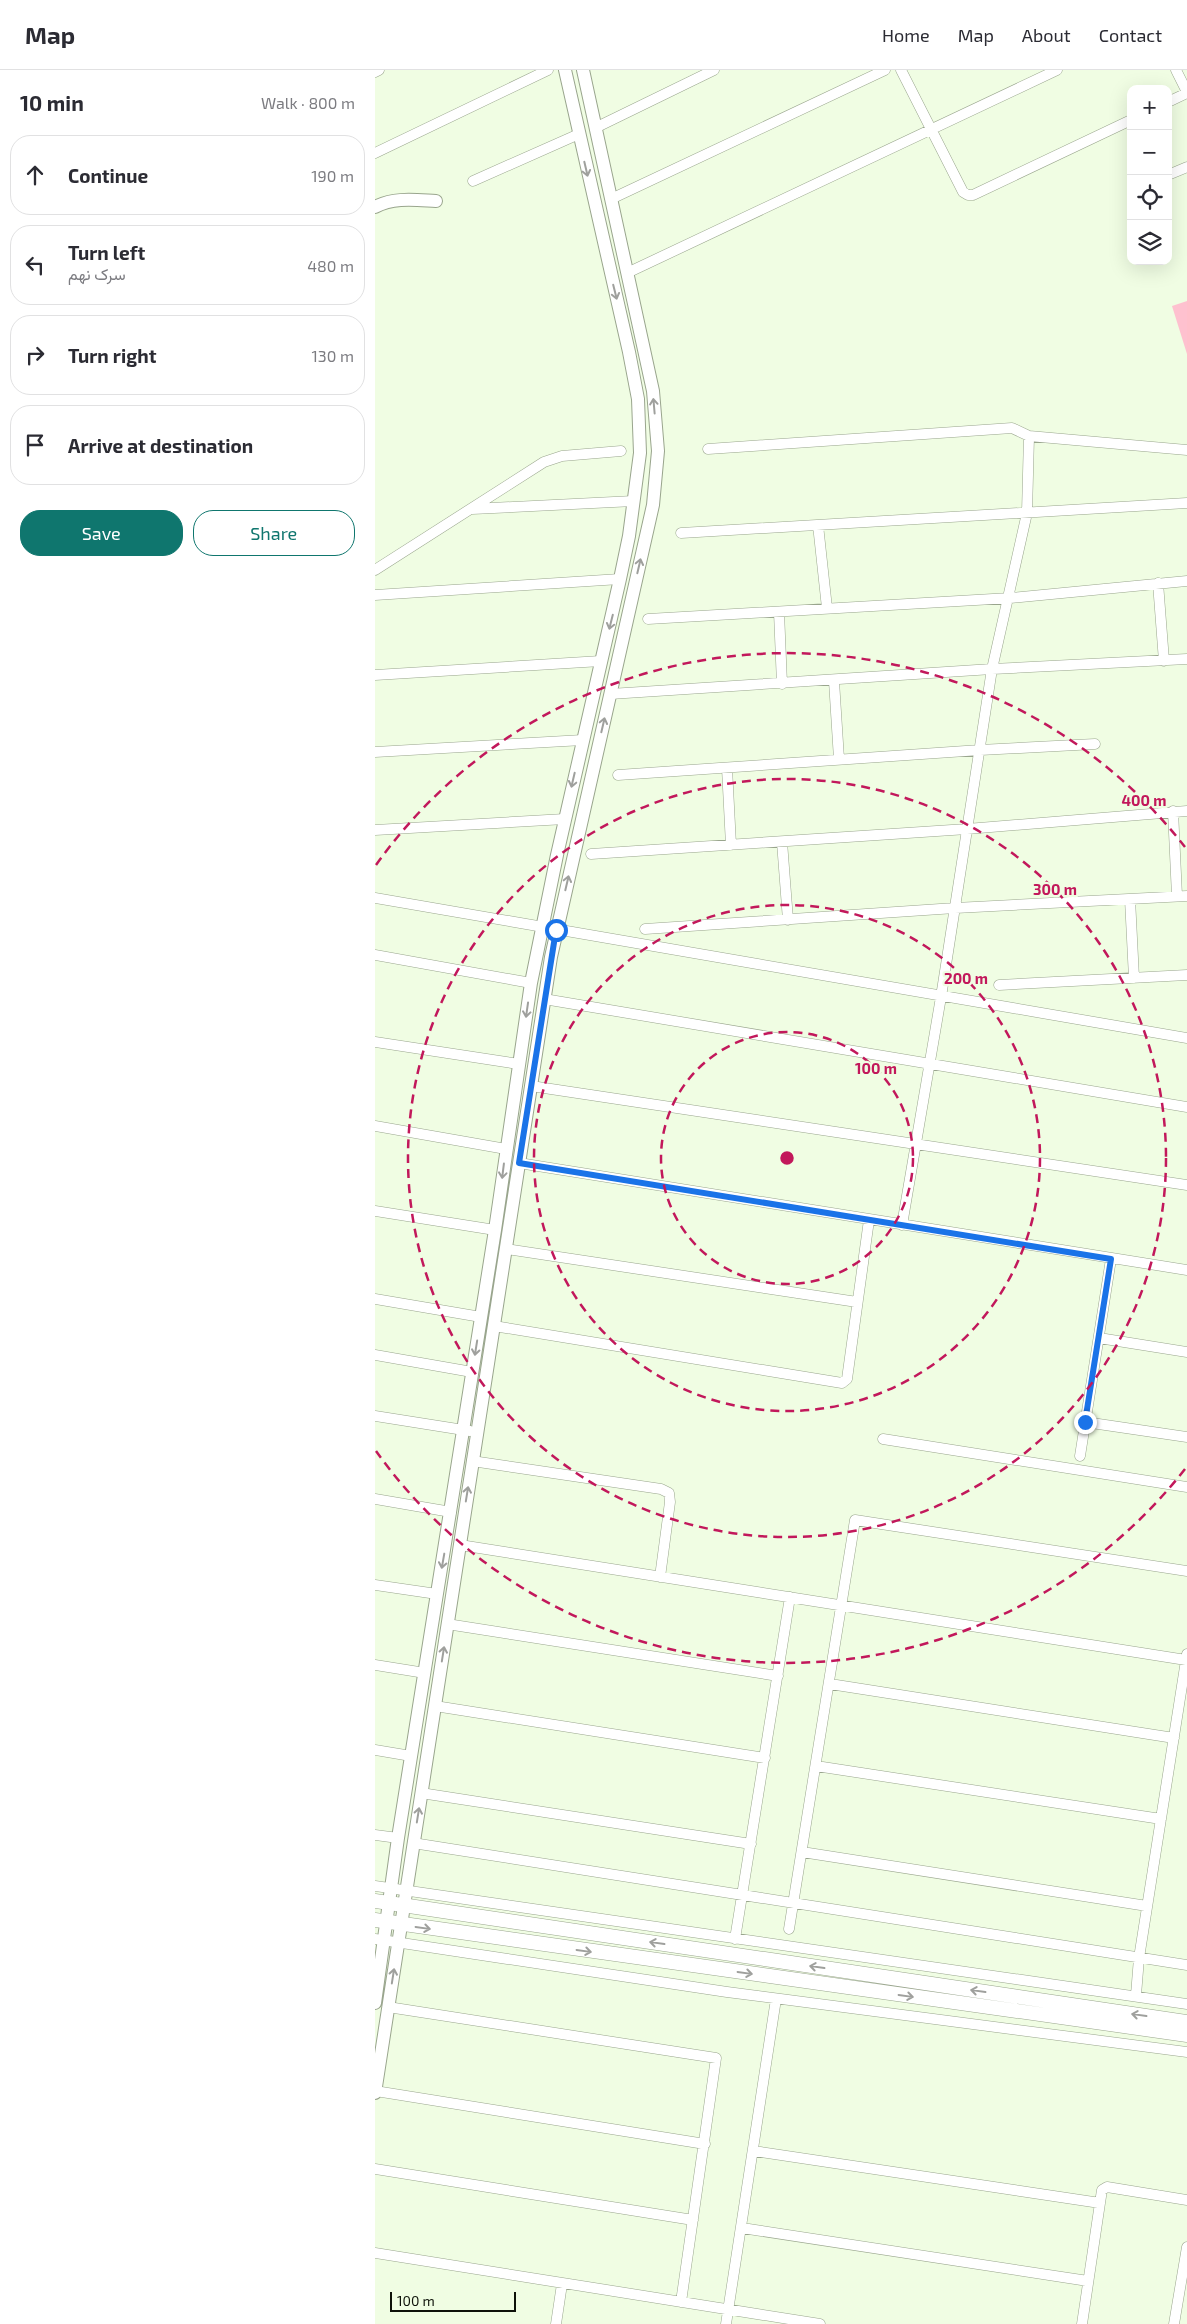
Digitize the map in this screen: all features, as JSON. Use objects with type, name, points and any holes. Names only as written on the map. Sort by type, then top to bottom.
[{"type":"main road","points":[[375,1902],[1187,2022]]},
{"type":"main road","points":[[387,1922],[1187,2035]]},
{"type":"street","points":[[375,72],[379,70]]},
{"type":"street","points":[[375,153],[548,70]]},
{"type":"street","points":[[397,1905],[392,1888],[398,1838],[495,1230],[531,983],[565,819],[620,579],[634,501],[640,453],[638,399],[629,352],[565,70]]},
{"type":"street","points":[[375,2003],[380,1939],[387,1922],[406,1891],[556,930],[653,505],[658,451],[653,391],[583,70]]},
{"type":"street","points":[[595,128],[714,70]]},
{"type":"street","points":[[611,199],[885,70]]},
{"type":"street","points":[[901,70],[963,192],[968,195],[973,195],[1127,122]]},
{"type":"street","points":[[627,273],[1057,70]]},
{"type":"street","points":[[1172,100],[1187,92],[1176,70]]},
{"type":"street","points":[[473,180],[579,134]]},
{"type":"street","points":[[1172,173],[1187,167]]},
{"type":"street","points":[[375,207],[385,202],[396,200],[436,201]]},
{"type":"street","points":[[708,450],[1012,428],[1029,436],[1187,450]]},
{"type":"street","points":[[902,1225],[941,997],[992,669],[1010,598],[1027,513],[1029,436]]},
{"type":"street","points":[[375,570],[543,462],[562,456],[621,451]]},
{"type":"street","points":[[471,509],[634,501]]},
{"type":"street","points":[[681,533],[1187,503]]},
{"type":"street","points":[[818,525],[827,608]]},
{"type":"street","points":[[375,595],[620,579]]},
{"type":"street","points":[[647,619],[1010,598],[1187,581]]},
{"type":"street","points":[[1158,583],[1164,661]]},
{"type":"street","points":[[779,612],[782,684]]},
{"type":"street","points":[[610,694],[834,681],[992,669],[1187,659]]},
{"type":"street","points":[[375,675],[601,661]]},
{"type":"street","points":[[834,681],[839,759]]},
{"type":"street","points":[[375,752],[583,740]]},
{"type":"street","points":[[618,776],[839,759],[1095,744]]},
{"type":"street","points":[[727,768],[731,845]]},
{"type":"street","points":[[645,929],[955,908],[1182,896],[1173,811]]},
{"type":"street","points":[[591,854],[967,829],[1187,811]]},
{"type":"street","points":[[375,830],[565,819]]},
{"type":"street","points":[[782,842],[788,920]]},
{"type":"street","points":[[375,898],[1187,1038]]},
{"type":"street","points":[[1130,899],[1134,978]]},
{"type":"street","points":[[375,955],[531,983]]},
{"type":"street","points":[[999,985],[1187,975]]},
{"type":"street","points":[[544,999],[1187,1107]]},
{"type":"street","points":[[375,1042],[519,1064]]},
{"type":"street","points":[[531,1086],[1187,1185]]},
{"type":"street","points":[[375,1126],[506,1149]]},
{"type":"street","points":[[519,1163],[1187,1270]]},
{"type":"street","points":[[375,1211],[495,1230]]},
{"type":"street","points":[[494,1326],[842,1383],[847,1379],[869,1220]]},
{"type":"street","points":[[506,1249],[857,1302]]},
{"type":"street","points":[[1080,1456],[1111,1259]]},
{"type":"street","points":[[375,1299],[481,1317]]},
{"type":"street","points":[[1099,1338],[1187,1352]]},
{"type":"street","points":[[375,1355],[472,1372]]},
{"type":"street","points":[[375,1416],[477,1432]]},
{"type":"street","points":[[1085,1422],[1187,1437]]},
{"type":"street","points":[[883,1438],[1187,1488]]},
{"type":"street","points":[[472,1462],[661,1489],[669,1493],[670,1502],[660,1577]]},
{"type":"street","points":[[375,1499],[451,1512]]},
{"type":"street","points":[[789,1929],[830,1684],[854,1523],[857,1520],[1187,1571]]},
{"type":"street","points":[[460,1545],[1187,1657],[1139,1958],[1136,1995]]},
{"type":"street","points":[[375,1585],[437,1594]]},
{"type":"street","points":[[735,1939],[790,1597]]},
{"type":"street","points":[[447,1624],[778,1676]]},
{"type":"street","points":[[375,1665],[425,1673]]},
{"type":"street","points":[[830,1684],[1174,1738]]},
{"type":"street","points":[[435,1706],[765,1758]]},
{"type":"street","points":[[375,1750],[411,1756]]},
{"type":"street","points":[[816,1766],[1161,1819]]},
{"type":"street","points":[[421,1793],[751,1844]]},
{"type":"street","points":[[375,1834],[398,1838]]},
{"type":"street","points":[[413,1843],[794,1901],[1187,1965]]},
{"type":"street","points":[[802,1852],[1147,1906]]},
{"type":"street","points":[[375,1886],[1136,1995],[1187,2004]]},
{"type":"street","points":[[387,1922],[398,1942],[375,2092],[705,2144]]},
{"type":"street","points":[[380,1939],[776,1999],[1187,2052]]},
{"type":"street","points":[[726,2324],[776,1999]]},
{"type":"street","points":[[388,2007],[716,2058],[681,2302]]},
{"type":"street","points":[[754,2151],[1100,2203]]},
{"type":"street","points":[[375,2170],[693,2220]]},
{"type":"street","points":[[1082,2324],[1102,2190],[1107,2187],[1187,2200]]},
{"type":"street","points":[[742,2228],[1089,2281]]},
{"type":"street","points":[[1174,2324],[1187,2247]]},
{"type":"street","points":[[375,2253],[820,2324]]},
{"type":"street","points":[[556,2324],[562,2284]]},
{"type":"shaded area","points":[[1187,301],[1187,354],[1172,306]]},
{"type":"route","points":[[556,930],[519,1163],[1111,1259],[1085,1422]]}]
